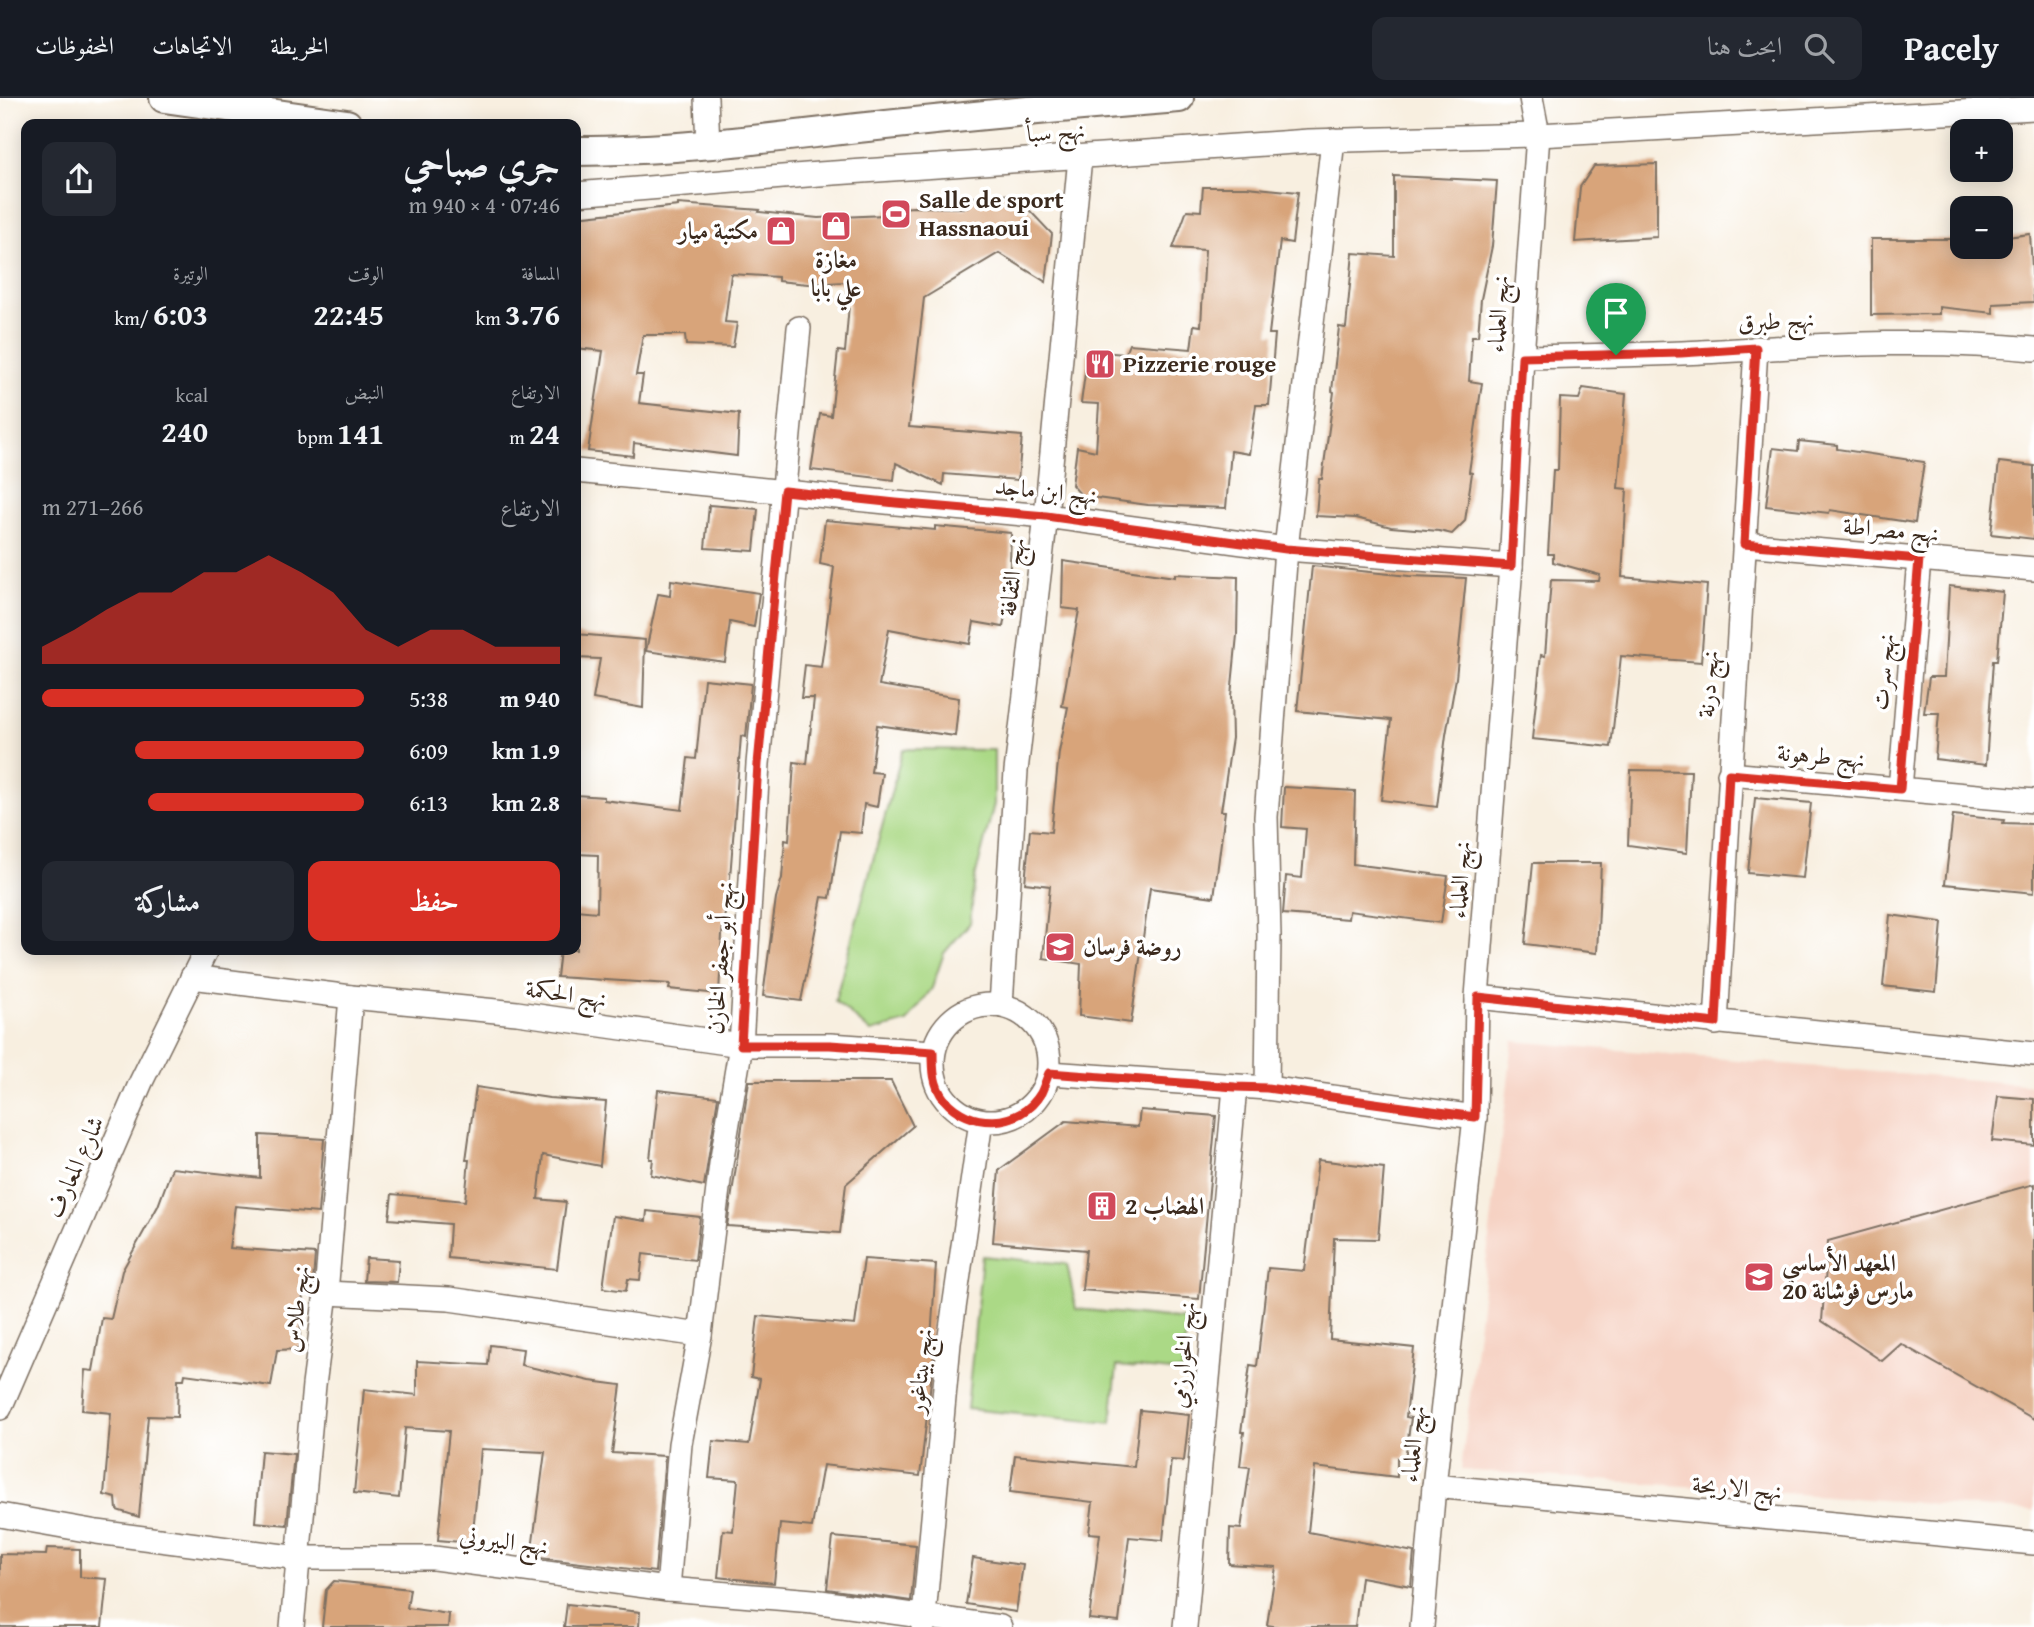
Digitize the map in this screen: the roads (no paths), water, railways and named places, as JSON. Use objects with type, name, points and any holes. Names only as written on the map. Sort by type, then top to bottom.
[{"type":"street","points":[[164,98],[312,119]]},
{"type":"street","points":[[706,98],[708,145]]},
{"type":"street","points":[[581,152],[708,145],[1114,101],[1179,98]]},
{"type":"street","name":"نهج العلماء","points":[[1422,1627],[1434,1486],[1475,1117],[1478,997],[1511,566],[1538,135],[1531,98]]},
{"type":"street","name":"نهج سبأ","points":[[581,194],[807,175],[1333,140],[1538,135],[2034,108]]},
{"type":"street","points":[[1267,1088],[1269,936],[1266,817],[1286,549],[1333,140]]},
{"type":"street","name":"نهج الثقافة","points":[[1001,1004],[1016,771],[1046,516],[1080,157]]},
{"type":"street","name":"نهج أبو جعفر الخازن","points":[[668,1589],[680,1444],[700,1335],[721,1164],[741,1045],[758,764],[799,328]]},
{"type":"street","name":"نهج طبرق","points":[[1522,357],[1681,353],[1902,342],[1978,343],[2034,349]]},
{"type":"street","name":"نهج درنة","points":[[1716,1023],[1756,348]]},
{"type":"street","name":"نهج ابن ماجد","points":[[581,471],[1046,516],[1286,549],[1511,566]]},
{"type":"street","name":"نهج مصراطة","points":[[1744,544],[2034,569]]},
{"type":"street","name":"نهج سرت","points":[[1900,789],[1919,559]]},
{"type":"street","name":"نهج طرهونة","points":[[1729,774],[2034,801]]},
{"type":"street","name":"شارع المعارف","points":[[0,1408],[141,1082],[203,955]]},
{"type":"street","name":"نهج الحكمة","points":[[192,977],[351,997],[517,1013],[741,1045],[830,1045],[933,1052]]},
{"type":"street","name":"نهج طلاس","points":[[292,1627],[314,1385],[326,1293],[351,997]]},
{"type":"street","points":[[1478,997],[2034,1054]]},
{"type":"street","points":[[1001,1004],[1023,1013],[1040,1029],[1049,1050],[1049,1073],[1041,1095],[1025,1111],[1003,1121],[981,1121],[959,1113],[943,1097],[933,1076],[933,1052],[941,1031],[957,1014],[978,1005],[1001,1004]]},
{"type":"street","points":[[1049,1073],[1267,1088],[1475,1117]]},
{"type":"street","name":"نهج الخوارزمي","points":[[1185,1627],[1235,1087]]},
{"type":"street","name":"نهج بيتاغور","points":[[923,1622],[949,1343],[981,1121]]},
{"type":"street","points":[[326,1293],[449,1299],[700,1335]]},
{"type":"street","name":"نهج الاريحة","points":[[1434,1486],[2034,1543]]},
{"type":"street","name":"نهج البيروني","points":[[0,1515],[97,1532],[299,1558],[434,1558],[668,1589],[813,1601],[923,1622],[1000,1627]]},
{"type":"place","name":"Salle de sport Hassnaoui","points":[[896,214]]},
{"type":"place","name":"مغازة علي بابا","points":[[836,226]]},
{"type":"place","name":"مكتبة ميار","points":[[781,231]]},
{"type":"place","name":"Pizzerie rouge","points":[[1100,364]]},
{"type":"place","name":"روضة فرسان","points":[[1060,947]]},
{"type":"place","name":"الهضاب 2","points":[[1102,1206]]},
{"type":"place","name":"المعهد الأساسي 20 مارس فوشانة","points":[[1759,1277]]}]
